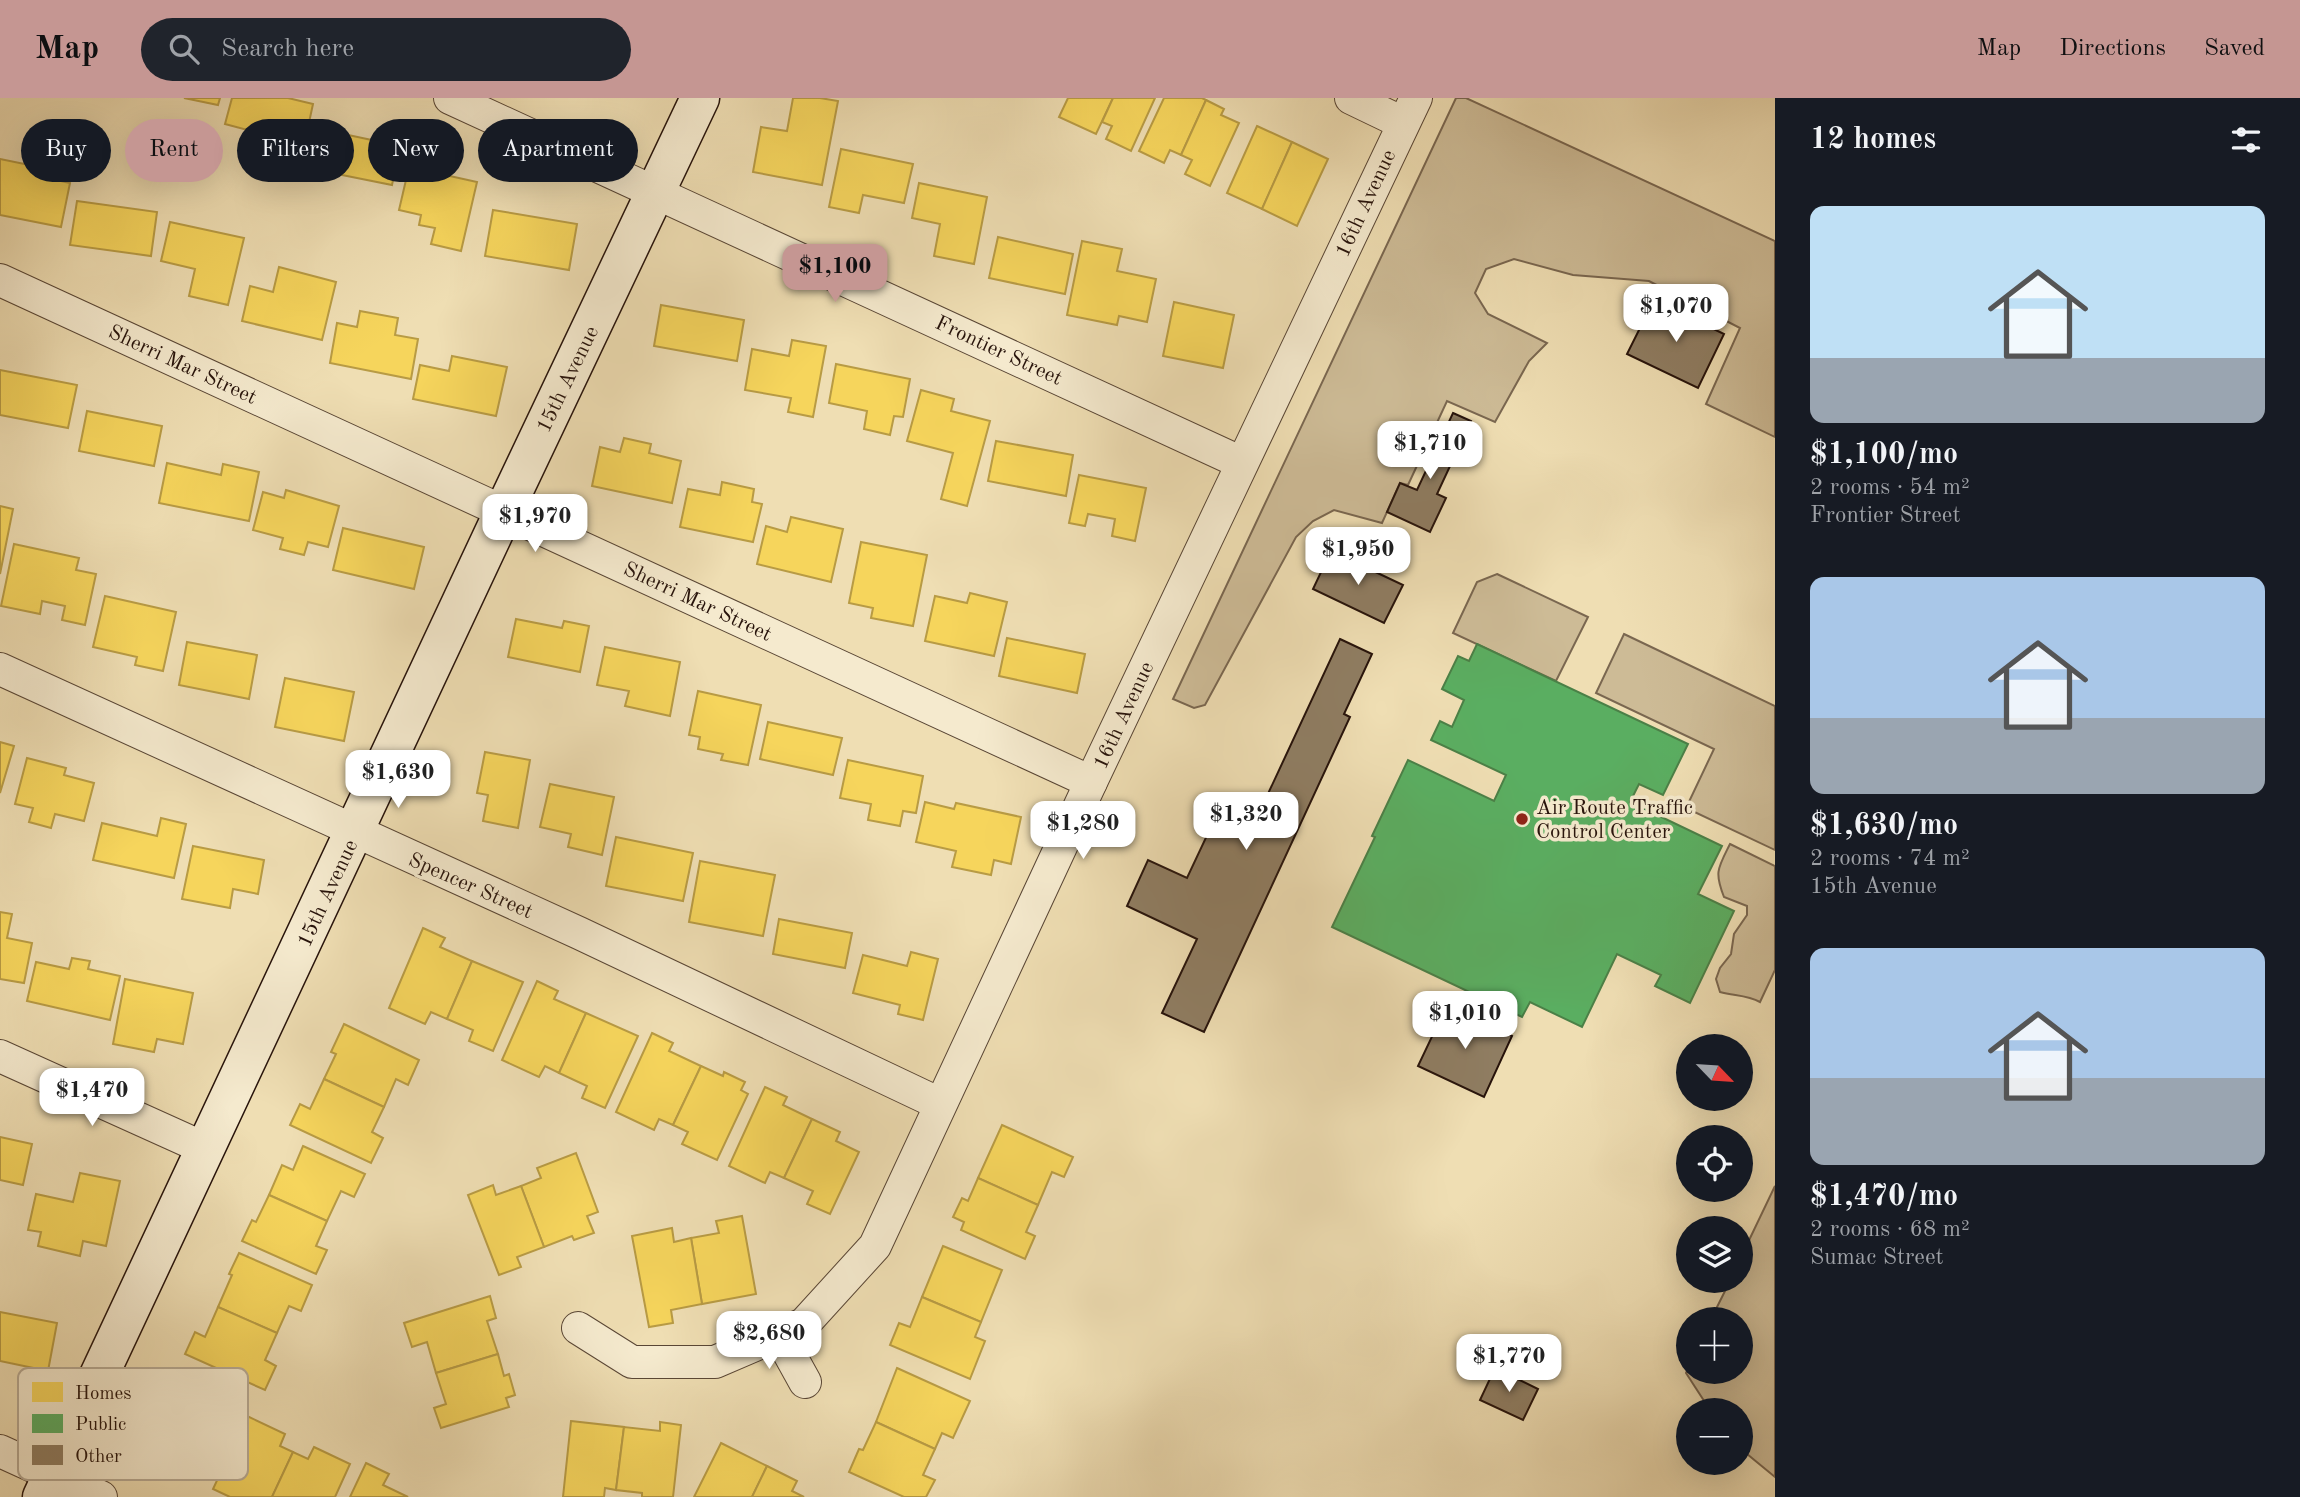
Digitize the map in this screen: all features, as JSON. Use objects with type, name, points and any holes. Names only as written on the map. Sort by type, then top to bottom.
[{"type":"street","name":"Frontier Street","points":[[450,98],[1242,463]]},
{"type":"street","name":"15th Avenue","points":[[103,1368],[700,98]]},
{"type":"street","points":[[1352,98],[1410,111]]},
{"type":"street","name":"16th Avenue","points":[[578,1328],[632,1362],[715,1362],[804,1324],[875,1246],[1091,782],[1410,111]]},
{"type":"street","name":"Sherri Mar Street","points":[[0,279],[1091,782]]},
{"type":"street","name":"Spencer Street","points":[[0,669],[591,939],[940,1104]]},
{"type":"street","points":[[0,1056],[206,1149]]},
{"type":"street","points":[[779,1335],[805,1382]]},
{"type":"street","points":[[0,1451],[18,1464]]},
{"type":"street","points":[[47,1486],[101,1497]]},
{"type":"shaded area","points":[[1456,98],[1466,98],[1775,241],[1775,437],[1706,404],[1740,328],[1649,281],[1573,275],[1514,259],[1486,269],[1475,293],[1488,314],[1547,343],[1529,361],[1495,422],[1447,401],[1408,485],[1400,483],[1382,523],[1334,510],[1313,521],[1296,537],[1205,705],[1194,708],[1173,699]]},
{"type":"shaded area","points":[[1497,574],[1588,617],[1556,681],[1453,633],[1477,582]]},
{"type":"shaded area","points":[[1624,634],[1775,706],[1775,850],[1686,808],[1714,749],[1596,693]]},
{"type":"shaded area","points":[[1730,844],[1775,866],[1775,970],[1760,1002],[1720,992],[1716,979],[1720,968],[1731,954],[1734,934],[1747,915],[1747,906],[1724,897],[1719,882],[1720,865]]},
{"type":"shaded area","points":[[1775,1186],[1775,1477],[1753,1459],[1753,1398],[1702,1398],[1693,1384],[1753,1384],[1753,1307],[1717,1307],[1724,1293],[1753,1293],[1753,1232]]},
{"type":"building: Homes","points":[[184,98],[220,98],[218,105]]},
{"type":"building: Homes","points":[[232,98],[288,98],[313,104],[310,119],[237,119],[237,127],[225,124]]},
{"type":"building: Homes","points":[[793,98],[838,101],[822,185],[753,172],[761,127],[787,131]]},
{"type":"building: Homes","points":[[1068,98],[1113,98],[1096,134],[1059,117]]},
{"type":"building: Homes","points":[[1113,98],[1155,98],[1131,151],[1106,139],[1112,126],[1102,122]]},
{"type":"building: Homes","points":[[1164,98],[1206,100],[1181,155],[1170,150],[1164,163],[1139,151]]},
{"type":"building: Homes","points":[[1206,100],[1224,109],[1221,115],[1239,123],[1210,186],[1185,174],[1192,160],[1181,155]]},
{"type":"building: Homes","points":[[1257,126],[1292,142],[1262,209],[1227,193]]},
{"type":"building: Homes","points":[[354,136],[368,139],[368,180],[354,177]]},
{"type":"building: Homes","points":[[1292,142],[1328,159],[1297,226],[1262,209]]},
{"type":"building: Homes","points":[[841,149],[913,164],[904,203],[863,195],[859,213],[829,207]]},
{"type":"building: Homes","points":[[0,159],[21,163],[21,182],[70,183],[61,227],[0,215]]},
{"type":"building: Homes","points":[[464,179],[477,182],[461,251],[431,244],[435,228],[419,225],[421,215],[399,210],[406,182],[464,182]]},
{"type":"building: Homes","points":[[919,183],[987,197],[974,264],[934,256],[940,224],[912,218]]},
{"type":"building: Homes","points":[[77,201],[157,212],[151,256],[70,245]]},
{"type":"building: Homes","points":[[493,210],[577,224],[569,270],[485,256]]},
{"type":"building: Homes","points":[[170,222],[244,238],[228,305],[189,296],[195,269],[161,261]]},
{"type":"building: Homes","points":[[998,237],[1073,254],[1065,294],[989,278]]},
{"type":"building: Homes","points":[[1082,241],[1122,249],[1117,271],[1156,279],[1147,322],[1119,316],[1117,325],[1067,315]]},
{"type":"building: Homes","points":[[279,267],[336,282],[322,340],[242,321],[250,286],[273,292]]},
{"type":"building: Homes","points":[[1174,302],[1234,315],[1223,368],[1163,356]]},
{"type":"building: Homes","points":[[661,305],[744,320],[737,361],[654,346]]},
{"type":"building: Homes","points":[[360,311],[398,318],[395,335],[418,339],[411,379],[330,363],[337,323],[357,327]]},
{"type":"building: Homes","points":[[792,340],[826,346],[813,417],[788,412],[791,398],[745,390],[752,349],[789,356]]},
{"type":"building: Homes","points":[[452,356],[507,367],[496,416],[413,399],[420,365],[449,371]]},
{"type":"building: Homes","points":[[836,364],[910,379],[903,417],[894,416],[890,435],[864,429],[867,411],[829,403]]},
{"type":"building: Homes","points":[[0,370],[77,385],[68,428],[0,415]]},
{"type":"building: Homes","points":[[921,390],[954,399],[951,411],[990,421],[967,506],[941,499],[953,453],[907,441]]},
{"type":"building: Homes","points":[[87,411],[162,426],[154,466],[79,451]]},
{"type":"building: Homes","points":[[624,438],[651,444],[649,453],[681,461],[672,503],[592,486],[600,447],[620,452]]},
{"type":"building: Homes","points":[[996,441],[1073,455],[1066,496],[988,481]]},
{"type":"building: Homes","points":[[167,463],[221,475],[223,464],[259,472],[249,521],[159,503]]},
{"type":"building: Homes","points":[[1079,475],[1146,488],[1135,541],[1112,536],[1115,519],[1088,514],[1085,526],[1069,523]]},
{"type":"building: Homes","points":[[722,482],[754,489],[752,502],[762,504],[753,542],[680,527],[688,489],[720,495]]},
{"type":"building: Homes","points":[[286,490],[339,506],[328,547],[308,542],[304,555],[280,549],[283,538],[253,530],[263,492],[284,498]]},
{"type":"building: Homes","points":[[0,506],[13,509],[0,574]]},
{"type":"building: Homes","points":[[791,517],[843,529],[831,582],[757,564],[766,526],[787,532]]},
{"type":"building: Homes","points":[[343,528],[424,547],[414,589],[333,570]]},
{"type":"building: Homes","points":[[861,542],[927,555],[913,626],[871,618],[873,608],[849,603]]},
{"type":"building: Homes","points":[[14,544],[79,558],[76,570],[96,574],[85,625],[62,620],[65,606],[42,601],[40,614],[1,606]]},
{"type":"building: Homes","points":[[970,593],[1007,602],[994,656],[925,641],[935,596],[967,603]]},
{"type":"building: Homes","points":[[105,596],[176,612],[163,671],[135,665],[137,657],[93,647]]},
{"type":"building: Homes","points":[[516,619],[562,628],[564,621],[589,626],[580,672],[508,657]]},
{"type":"building: Homes","points":[[1007,638],[1085,654],[1077,693],[999,676]]},
{"type":"building: Homes","points":[[187,642],[257,655],[249,699],[179,685]]},
{"type":"building: Homes","points":[[605,647],[680,662],[670,716],[625,706],[629,691],[597,685]]},
{"type":"building: Homes","points":[[285,678],[354,692],[344,741],[275,727]]},
{"type":"building: Homes","points":[[698,691],[761,705],[748,765],[721,760],[723,754],[698,749],[700,737],[689,735]]},
{"type":"building: Homes","points":[[768,722],[842,738],[833,775],[760,759]]},
{"type":"building: Homes","points":[[0,742],[14,746],[0,793]]},
{"type":"building: Homes","points":[[485,752],[530,760],[518,828],[483,821],[488,795],[477,793]]},
{"type":"building: Homes","points":[[27,758],[66,768],[64,775],[94,783],[84,821],[55,814],[51,828],[29,822],[33,808],[15,804]]},
{"type":"building: Homes","points":[[848,760],[923,776],[916,813],[903,811],[900,826],[868,820],[871,804],[840,798]]},
{"type":"building: Homes","points":[[550,784],[614,797],[602,855],[568,847],[571,834],[540,827]]},
{"type":"building: Homes","points":[[925,802],[954,809],[956,803],[1021,817],[1011,864],[994,860],[991,875],[952,867],[956,851],[916,842]]},
{"type":"building: Homes","points":[[161,818],[186,824],[174,878],[93,860],[102,823],[157,836]]},
{"type":"building: Homes","points":[[616,837],[693,853],[683,901],[606,886]]},
{"type":"building: Homes","points":[[193,846],[264,860],[258,894],[233,889],[230,908],[182,899]]},
{"type":"building: Homes","points":[[700,861],[775,875],[763,936],[689,922]]},
{"type":"building: Homes","points":[[0,912],[12,914],[7,938],[32,943],[24,983],[0,979]]},
{"type":"building: Homes","points":[[779,919],[852,933],[845,968],[773,954]]},
{"type":"building: Homes","points":[[423,928],[445,938],[440,947],[472,961],[447,1019],[431,1012],[425,1024],[389,1008]]},
{"type":"building: Homes","points":[[911,952],[938,959],[923,1020],[898,1014],[900,1005],[853,993],[863,955],[907,966]]},
{"type":"building: Homes","points":[[72,958],[90,961],[88,969],[120,976],[110,1020],[27,1001],[36,962],[69,969]]},
{"type":"building: Homes","points":[[472,961],[523,982],[493,1051],[469,1041],[473,1030],[447,1019]]},
{"type":"building: Homes","points":[[125,979],[193,993],[183,1044],[157,1039],[154,1052],[113,1044]]},
{"type":"building: Homes","points":[[537,981],[558,991],[554,999],[586,1013],[559,1073],[545,1066],[539,1077],[502,1060]]},
{"type":"building: Homes","points":[[586,1013],[638,1036],[605,1108],[582,1098],[587,1086],[559,1073]]},
{"type":"building: Homes","points":[[344,1024],[419,1060],[408,1085],[396,1079],[384,1107],[324,1079],[336,1054],[331,1052]]},
{"type":"building: Homes","points":[[652,1033],[673,1043],[669,1051],[701,1066],[673,1125],[659,1119],[654,1130],[616,1112]]},
{"type":"building: Homes","points":[[701,1066],[723,1076],[724,1072],[745,1082],[741,1090],[748,1094],[717,1160],[682,1144],[688,1132],[673,1125]]},
{"type":"building: Homes","points":[[324,1079],[384,1107],[372,1132],[383,1138],[371,1163],[290,1125],[300,1104],[310,1109]]},
{"type":"building: Homes","points":[[765,1087],[787,1097],[783,1105],[812,1119],[784,1178],[770,1172],[765,1183],[729,1166]]},
{"type":"building: Homes","points":[[812,1119],[840,1132],[836,1141],[859,1152],[830,1214],[807,1204],[813,1191],[784,1178]]},
{"type":"building: Homes","points":[[1002,1125],[1073,1157],[1064,1177],[1052,1172],[1038,1205],[978,1178]]},
{"type":"building: Homes","points":[[0,1137],[32,1144],[23,1185],[0,1180]]},
{"type":"building: Homes","points":[[303,1146],[365,1174],[354,1197],[341,1191],[327,1221],[269,1195],[282,1165],[293,1170]]},
{"type":"building: Homes","points":[[576,1153],[598,1212],[587,1216],[594,1233],[574,1240],[572,1236],[544,1247],[521,1186],[541,1178],[537,1168]]},
{"type":"building: Homes","points":[[80,1173],[120,1181],[106,1246],[83,1241],[80,1256],[38,1246],[41,1232],[28,1230],[36,1194],[73,1202]]},
{"type":"building: Homes","points":[[978,1178],[1038,1205],[1026,1232],[1035,1236],[1025,1259],[961,1230],[964,1222],[953,1217],[962,1198],[968,1201]]},
{"type":"building: Homes","points":[[493,1185],[496,1195],[521,1186],[544,1247],[517,1257],[521,1267],[499,1275],[468,1195]]},
{"type":"building: Homes","points":[[269,1195],[327,1221],[316,1246],[327,1250],[316,1274],[242,1241],[252,1220],[256,1222]]},
{"type":"building: Homes","points":[[742,1216],[756,1294],[702,1304],[691,1238],[719,1233],[716,1221]]},
{"type":"building: Homes","points":[[672,1228],[674,1242],[691,1238],[702,1304],[671,1310],[673,1323],[649,1327],[632,1236]]},
{"type":"building: Homes","points":[[943,1246],[1002,1270],[981,1322],[922,1297]]},
{"type":"building: Homes","points":[[239,1253],[312,1285],[301,1311],[289,1306],[277,1333],[218,1307]]},
{"type":"building: Homes","points":[[490,1296],[496,1318],[487,1321],[498,1354],[436,1373],[427,1342],[412,1347],[404,1323]]},
{"type":"building: Homes","points":[[922,1297],[981,1322],[975,1337],[985,1341],[970,1379],[890,1345],[899,1323],[910,1327]]},
{"type":"building: Homes","points":[[218,1307],[277,1333],[265,1360],[276,1366],[265,1390],[248,1382],[248,1368],[216,1368],[185,1354],[195,1332],[205,1337]]},
{"type":"building: Homes","points":[[0,1312],[57,1323],[49,1368],[34,1368],[0,1361]]},
{"type":"building: Homes","points":[[498,1354],[504,1376],[509,1374],[515,1395],[506,1398],[509,1407],[441,1428],[434,1408],[446,1404],[436,1373]]},
{"type":"building: Homes","points":[[897,1368],[970,1401],[953,1438],[942,1433],[935,1449],[876,1422]]},
{"type":"building: Homes","points":[[248,1416],[285,1434],[280,1446],[293,1452],[272,1497],[230,1497],[213,1489],[217,1480],[248,1480]]},
{"type":"building: Homes","points":[[571,1421],[624,1427],[616,1490],[605,1488],[604,1497],[563,1497]]},
{"type":"building: Homes","points":[[660,1422],[681,1425],[673,1497],[642,1497],[642,1493],[616,1490],[624,1427],[660,1431]]},
{"type":"building: Homes","points":[[876,1422],[935,1449],[923,1475],[935,1480],[926,1497],[904,1497],[849,1472],[859,1449],[863,1450]]},
{"type":"building: Homes","points":[[721,1443],[767,1466],[752,1497],[694,1497]]},
{"type":"building: Homes","points":[[314,1447],[350,1464],[335,1497],[272,1497],[293,1452],[308,1459]]},
{"type":"building: Homes","points":[[366,1463],[389,1474],[383,1485],[408,1497],[350,1497]]},
{"type":"building: Homes","points":[[767,1466],[797,1481],[792,1491],[804,1497],[752,1497]]},
{"type":"building: Public","name":"Air Route Traffic Control Center","points":[[1477,644],[1688,744],[1663,795],[1639,784],[1630,802],[1722,846],[1698,894],[1734,911],[1690,1003],[1655,986],[1661,975],[1617,954],[1582,1027],[1530,1002],[1522,1017],[1332,927],[1408,760],[1494,801],[1506,775],[1431,740],[1440,721],[1452,727],[1464,700],[1442,689],[1458,656],[1469,661]]},
{"type":"building: Other","points":[[1654,300],[1724,334],[1698,388],[1627,354]]},
{"type":"building: Other","points":[[1453,413],[1471,421],[1437,494],[1446,498],[1430,532],[1387,512],[1400,483],[1417,490]]},
{"type":"building: Other","points":[[1331,551],[1403,585],[1384,623],[1313,589]]},
{"type":"building: Other","points":[[1340,639],[1372,654],[1344,714],[1350,717],[1204,1032],[1162,1013],[1197,939],[1127,906],[1148,860],[1187,878],[1226,795],[1260,811]]},
{"type":"building: Other","points":[[1447,1005],[1512,1036],[1484,1097],[1418,1066]]},
{"type":"building: Other","points":[[1495,1368],[1538,1389],[1523,1420],[1480,1400]]},
{"type":"place","name":"Air Route Traffic Control Center","points":[[1522,819]]}]
